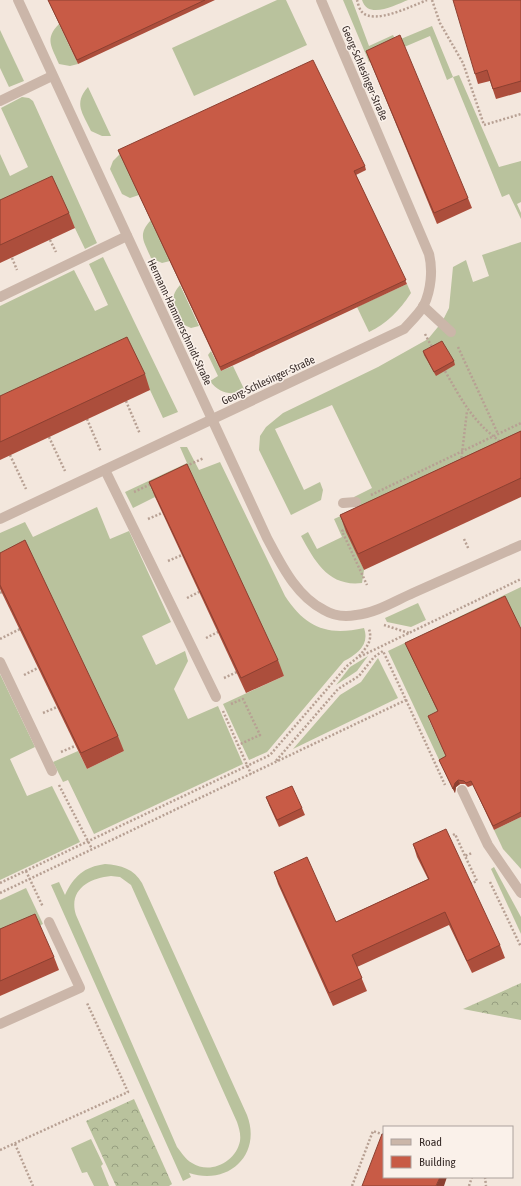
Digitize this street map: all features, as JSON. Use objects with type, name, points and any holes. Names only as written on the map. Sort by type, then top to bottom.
[{"type":"street","name":"Hermann-Hammerschmidt-Straße","points":[[18,0],[212,420]]},
{"type":"street","name":"Georg-Schlesinger-Straße","points":[[212,420],[404,329],[423,306],[430,283],[431,262],[429,254],[321,0]]},
{"type":"street","points":[[0,101],[52,76]]},
{"type":"street","points":[[0,296],[127,236]]},
{"type":"street","points":[[423,306],[451,332]]},
{"type":"street","points":[[0,519],[212,420],[267,538],[289,578],[312,604],[325,611],[340,616],[365,613],[521,544]]},
{"type":"street","points":[[105,470],[216,697]]},
{"type":"street","points":[[343,503],[356,502]]},
{"type":"street","points":[[0,662],[52,771]]},
{"type":"street","points":[[462,790],[488,845],[521,893]]},
{"type":"street","points":[[0,1024],[80,988],[49,922]]},
{"type":"path","points":[[357,0],[361,11],[368,16],[379,18],[427,0]]},
{"type":"path","points":[[432,0],[440,23],[463,63],[484,125],[521,114]]},
{"type":"path","points":[[451,332],[498,434]]},
{"type":"path","points":[[424,334],[434,350]]},
{"type":"path","points":[[445,371],[467,411],[486,432],[505,446]]},
{"type":"path","points":[[126,401],[141,435]]},
{"type":"path","points":[[459,469],[463,450],[467,411]]},
{"type":"path","points":[[87,419],[102,453]]},
{"type":"path","points":[[356,502],[521,423]]},
{"type":"path","points":[[49,437],[65,471]]},
{"type":"path","points":[[10,455],[26,489]]},
{"type":"path","points":[[183,468],[204,458]]},
{"type":"path","points":[[120,499],[155,482]]},
{"type":"path","points":[[354,525],[342,531],[367,585]]},
{"type":"path","points":[[357,658],[521,579]]},
{"type":"path","points":[[0,883],[248,767],[270,755],[347,666],[357,658],[369,644],[371,634],[365,613]]},
{"type":"path","points":[[0,639],[20,629]]},
{"type":"path","points":[[0,893],[406,700],[383,651],[374,657],[359,676],[338,689],[275,762]]},
{"type":"path","points":[[216,697],[251,774]]},
{"type":"path","points":[[222,709],[243,699],[260,735],[238,745]]},
{"type":"path","points":[[52,771],[92,849]]},
{"type":"path","points":[[453,835],[455,834],[477,881],[470,884]]},
{"type":"path","points":[[465,856],[476,851]]},
{"type":"path","points":[[26,871],[49,922]]},
{"type":"path","points":[[0,1150],[128,1092],[80,988]]},
{"type":"path","points":[[352,1186],[373,1131],[383,1135]]},
{"type":"path","points":[[15,1144],[34,1186]]},
{"type":"green space","points":[[277,0],[286,0],[307,45],[194,96],[172,48]]},
{"type":"green space","points":[[343,0],[352,0],[369,46],[393,35],[396,41],[432,26],[453,77],[447,80],[430,36],[369,62]]},
{"type":"green space","points":[[362,0],[408,0],[376,10],[365,6]]},
{"type":"green space","points":[[59,24],[78,64],[70,66],[59,64],[52,48],[51,39],[54,29]]},
{"type":"green space","points":[[0,30],[24,81],[9,87],[0,68]]},
{"type":"green space","points":[[459,75],[499,167],[521,161],[521,202],[517,204],[521,213],[521,219],[509,194],[502,197],[453,77]]},
{"type":"green space","points":[[88,87],[111,136],[102,136],[91,131],[85,119],[80,104],[83,93]]},
{"type":"green space","points":[[22,97],[29,98],[33,101],[97,243],[85,249],[57,191],[0,218],[0,154],[10,176],[28,167],[1,108]]},
{"type":"green space","points":[[120,154],[139,195],[130,198],[122,194],[110,169],[113,161]]},
{"type":"green space","points":[[151,220],[170,261],[162,263],[151,258],[144,242],[143,234]]},
{"type":"green space","points":[[521,242],[521,451],[347,532],[364,570],[362,583],[350,583],[332,577],[324,571],[312,555],[301,536],[308,532],[317,549],[342,537],[334,519],[358,508],[354,497],[372,488],[332,405],[275,429],[304,490],[320,482],[323,490],[321,500],[291,515],[259,450],[260,436],[266,427],[283,413],[378,367],[428,339],[442,322],[449,308],[453,267],[466,260],[473,282],[489,276],[482,255]]},
{"type":"green space","points":[[103,257],[178,412],[163,418],[150,390],[0,414],[0,306],[74,270],[95,311],[108,305],[89,264]]},
{"type":"green space","points":[[407,284],[411,293],[402,305],[387,321],[369,332],[357,307]]},
{"type":"green space","points":[[180,285],[199,326],[191,328],[182,324],[173,300],[176,290]]},
{"type":"green space","points":[[211,351],[221,371],[233,366],[245,391],[230,393],[221,391],[213,385],[210,381],[218,376],[208,355]]},
{"type":"green space","points":[[180,447],[187,447],[199,470],[220,462],[285,596],[301,616],[318,627],[328,630],[339,631],[364,628],[364,644],[358,652],[344,661],[267,752],[249,760],[223,704],[284,676],[155,497],[133,508],[125,492],[187,463]]},
{"type":"green space","points":[[97,507],[110,539],[129,531],[171,622],[142,636],[156,665],[185,651],[188,661],[174,689],[188,719],[218,706],[243,764],[94,834],[68,780],[63,782],[53,762],[78,751],[87,769],[124,751],[0,571],[0,533],[25,522],[33,537]]},
{"type":"green space","points":[[521,587],[521,628],[440,715],[429,720],[448,760],[441,764],[388,651]]},
{"type":"green space","points":[[418,603],[426,620],[411,627],[387,622],[385,618]]},
{"type":"green space","points":[[368,656],[357,671],[336,685],[350,667]]},
{"type":"green space","points":[[378,658],[398,698],[293,749],[340,695],[361,682]]},
{"type":"green space","points":[[0,674],[35,747],[10,759],[27,796],[52,786],[80,842],[0,880]]},
{"type":"green space","points":[[521,817],[521,869],[503,849],[494,830]]},
{"type":"green space","points":[[105,864],[122,867],[135,874],[142,883],[247,1115],[250,1129],[250,1142],[246,1154],[239,1164],[229,1171],[217,1175],[204,1176],[189,1173],[191,1177],[183,1181],[51,885],[59,882],[65,895],[68,888],[80,874],[91,867]],"holes":[[[111,876],[120,877],[131,885],[238,1124],[240,1131],[238,1148],[228,1160],[214,1167],[207,1168],[192,1163],[185,1158],[177,1147],[76,915],[74,906],[75,899],[82,887],[95,879]]]},
{"type":"green space","points":[[494,867],[521,917],[521,934],[491,869]]},
{"type":"green space","points":[[26,888],[43,924],[0,944],[0,900]]},
{"type":"green space","points":[[521,983],[521,1020],[463,1009]]},
{"type":"green space","points":[[134,1099],[172,1184],[169,1186],[116,1186],[86,1121]]},
{"type":"green space","points":[[91,1139],[103,1164],[101,1166],[109,1186],[94,1186],[87,1172],[82,1173],[71,1148]]},
{"type":"building","points":[[48,0],[205,0],[77,60]]},
{"type":"building","points":[[453,0],[521,0],[521,81],[493,89],[487,70],[475,74]]},
{"type":"building","points":[[400,35],[468,198],[434,213],[366,51]]},
{"type":"building","points":[[313,60],[365,166],[354,171],[406,280],[220,367],[118,150]]},
{"type":"building","points":[[52,176],[69,213],[0,245],[0,200]]},
{"type":"building","points":[[127,337],[145,374],[0,442],[0,396]]},
{"type":"building","points":[[442,341],[454,361],[434,372],[423,351]]},
{"type":"building","points":[[521,431],[521,478],[358,554],[340,515]]},
{"type":"building","points":[[187,464],[278,660],[241,678],[149,482]]},
{"type":"building","points":[[25,540],[118,736],[81,753],[0,585],[0,553]]},
{"type":"building","points":[[505,596],[521,629],[521,812],[493,826],[471,781],[466,783],[458,780],[453,789],[439,760],[446,756],[428,716],[438,711],[405,643]]},
{"type":"building","points":[[292,786],[302,808],[277,820],[266,797]]},
{"type":"building","points":[[446,829],[500,945],[467,961],[445,912],[352,955],[362,978],[329,993],[274,872],[307,857],[336,922],[429,879],[413,844]]},
{"type":"building","points":[[35,914],[54,957],[0,981],[0,929]]},
{"type":"building","points":[[382,1134],[383,1178],[440,1178],[436,1186],[362,1186]]}]
